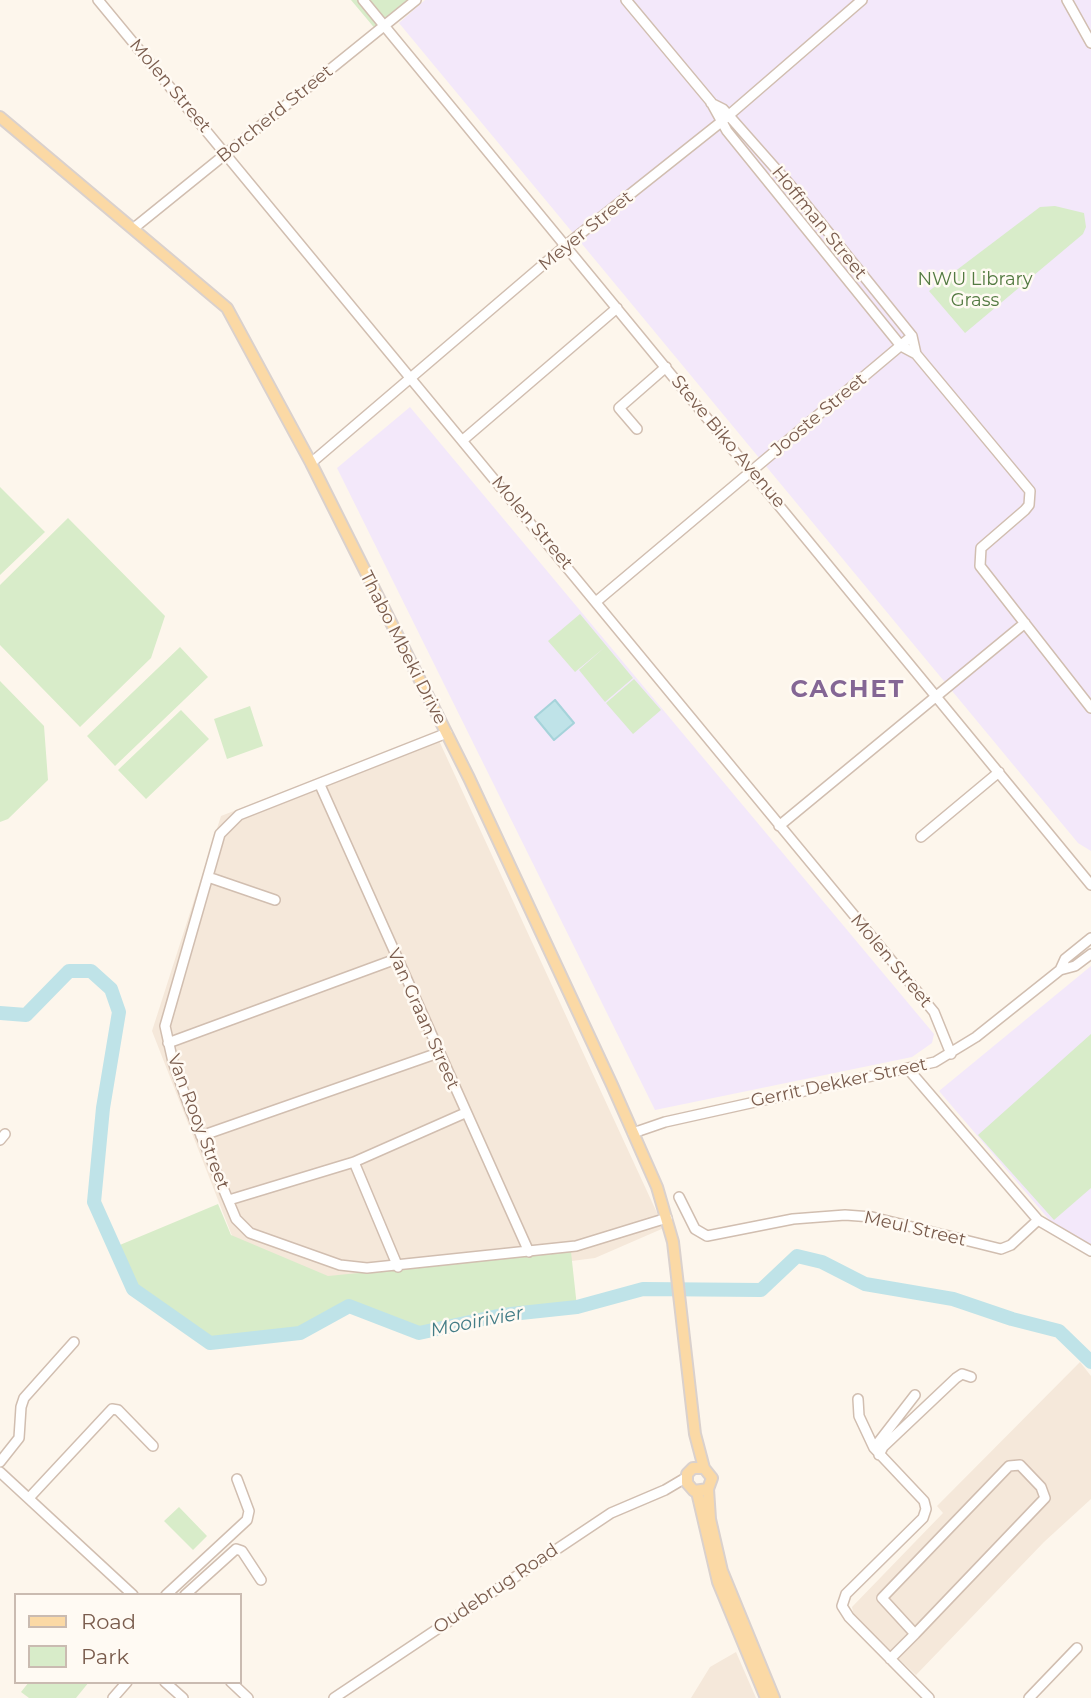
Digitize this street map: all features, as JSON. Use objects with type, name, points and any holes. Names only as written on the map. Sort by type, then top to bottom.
[{"type":"main road","name":"Thabo Mbeki Drive","points":[[0,117],[227,308],[311,463],[447,733],[633,1133],[667,1218],[676,1268],[695,1434],[695,1471]]},
{"type":"main road","points":[[695,1471],[712,1478],[698,1490]]},
{"type":"main road","points":[[695,1471],[718,1582],[766,1698]]},
{"type":"main road","points":[[698,1490],[710,1519],[722,1571],[774,1698]]},
{"type":"street","name":"Molen Street","points":[[98,0],[934,1012],[951,1054]]},
{"type":"street","name":"Steve Biko Avenue","points":[[363,0],[1091,885]]},
{"type":"street","name":"Borcherd Street","points":[[134,228],[416,0]]},
{"type":"street","name":"Hoffman Street","points":[[626,0],[912,336],[916,354]]},
{"type":"street","name":"Meyer Street","points":[[311,463],[413,379],[565,246],[725,118],[862,0]]},
{"type":"street","points":[[1067,0],[1091,43]]},
{"type":"street","name":"Hoffman Street","points":[[725,118],[901,346],[916,354],[1030,491],[1029,505],[981,548],[979,560],[1025,623]]},
{"type":"street","points":[[463,440],[617,308]]},
{"type":"street","name":"Jooste Street","points":[[597,601],[912,336]]},
{"type":"street","points":[[637,429],[619,408],[666,368]]},
{"type":"street","points":[[779,826],[1025,623],[1091,708]]},
{"type":"street","name":"Van Rooy Street","points":[[447,733],[239,815],[220,834],[165,1026],[168,1043],[201,1136],[236,1219],[250,1233],[340,1265],[398,1267],[593,1242],[667,1218]]},
{"type":"street","points":[[921,837],[999,772]]},
{"type":"street","name":"Van Graan Street","points":[[320,785],[529,1252]]},
{"type":"street","points":[[208,877],[275,900]]},
{"type":"street","name":"Gerrit Dekker Street","points":[[1060,970],[1065,959],[1091,938]]},
{"type":"street","name":"Gerrit Dekker Street","points":[[633,1133],[653,1125],[729,1107],[909,1070],[951,1054],[1060,970],[1075,966],[1091,954]]},
{"type":"street","points":[[168,1043],[396,959]]},
{"type":"street","points":[[1075,966],[1091,960]]},
{"type":"street","points":[[201,1136],[438,1053]]},
{"type":"street","points":[[909,1070],[1038,1220],[1091,1251]]},
{"type":"street","points":[[229,1200],[354,1162],[465,1113]]},
{"type":"street","points":[[354,1162],[398,1267]]},
{"type":"street","name":"Meul Street","points":[[679,1197],[695,1228],[707,1236],[793,1219],[845,1215],[872,1217],[1001,1248],[1011,1245],[1038,1220]]},
{"type":"street","points":[[0,1462],[19,1438],[24,1398],[74,1342]]},
{"type":"street","points":[[877,1452],[956,1378],[962,1374],[971,1377]]},
{"type":"street","points":[[877,1452],[915,1395]]},
{"type":"street","points":[[858,1399],[859,1416],[877,1452],[924,1501],[925,1514],[846,1594],[842,1606],[849,1617],[929,1698]]},
{"type":"street","points":[[29,1498],[112,1409],[118,1410],[153,1446]]},
{"type":"street","points":[[890,1659],[915,1634],[1045,1498],[1041,1487],[1015,1464],[1009,1466],[882,1598],[915,1634]]},
{"type":"street","name":"Oudebrug Road","points":[[334,1698],[611,1513],[665,1490],[695,1471]]},
{"type":"street","points":[[0,1472],[131,1593]]},
{"type":"street","points":[[168,1593],[247,1520],[249,1511],[237,1479]]},
{"type":"street","name":"Oudebrug Road","points":[[665,1490],[698,1490]]},
{"type":"street","points":[[188,1593],[236,1549],[242,1550],[261,1580]]},
{"type":"street","points":[[1029,1698],[1077,1648]]},
{"type":"street","points":[[113,1698],[125,1684]]},
{"type":"street","points":[[167,1684],[183,1698]]},
{"type":"street","points":[[233,1684],[248,1698]]},
{"type":"shaded area","points":[[425,0],[1091,0],[1091,851],[1078,843],[399,23]]},
{"type":"shaded area","points":[[410,407],[934,1034],[932,1043],[912,1057],[655,1110],[337,468]]},
{"type":"shaded area","points":[[435,732],[664,1228],[595,1258],[355,1289],[236,1246],[152,1031],[221,816]]},
{"type":"shaded area","points":[[1091,966],[1091,1251],[1058,1230],[939,1091]]},
{"type":"shaded area","points":[[1080,1362],[1091,1376],[1091,1499],[1044,1542],[916,1675],[854,1616],[852,1607],[943,1513],[937,1506]]},
{"type":"shaded area","points":[[736,1652],[756,1698],[691,1698],[710,1667]]},
{"type":"green space","points":[[351,0],[414,0],[377,31]]},
{"type":"green space","name":"NWU Library Grass","points":[[1055,206],[1084,213],[1086,227],[1083,234],[965,333],[929,291],[1040,207]]},
{"type":"green space","points":[[0,487],[45,532],[0,575]]},
{"type":"green space","points":[[68,518],[165,616],[151,658],[80,727],[0,645],[0,585]]},
{"type":"green space","points":[[580,614],[633,678],[605,702],[579,670],[605,647],[575,672],[548,641]]},
{"type":"green space","points":[[180,647],[208,677],[115,766],[87,736]]},
{"type":"green space","points":[[634,679],[661,710],[633,734],[606,703]]},
{"type":"green space","points":[[0,681],[44,726],[48,780],[8,819],[0,822]]},
{"type":"green space","points":[[250,706],[263,746],[227,759],[214,719]]},
{"type":"green space","points":[[181,710],[209,739],[146,799],[118,770]]},
{"type":"green space","points":[[1091,1034],[1091,1188],[1054,1220],[978,1135]]},
{"type":"green space","points":[[218,1204],[231,1235],[328,1276],[571,1252],[577,1307],[502,1315],[419,1333],[349,1306],[300,1333],[210,1343],[133,1289],[115,1247]]},
{"type":"green space","points":[[179,1507],[207,1536],[193,1550],[164,1521]]},
{"type":"green space","points":[[27,1684],[87,1684],[76,1698],[29,1698],[21,1692]]},
{"type":"water","points":[[555,700],[574,723],[554,740],[535,717]]},
{"type":"waterway","name":"Mooirivier","points":[[0,1013],[26,1015],[69,971],[91,971],[111,989],[119,1012],[103,1108],[94,1202],[133,1289],[210,1343],[300,1333],[349,1306],[419,1333],[502,1315],[577,1307],[643,1289],[761,1290],[797,1256],[822,1262],[865,1284],[953,1299],[1059,1331],[1091,1362]]},
{"type":"district","name":"CACHET","points":[[848,690]]}]
